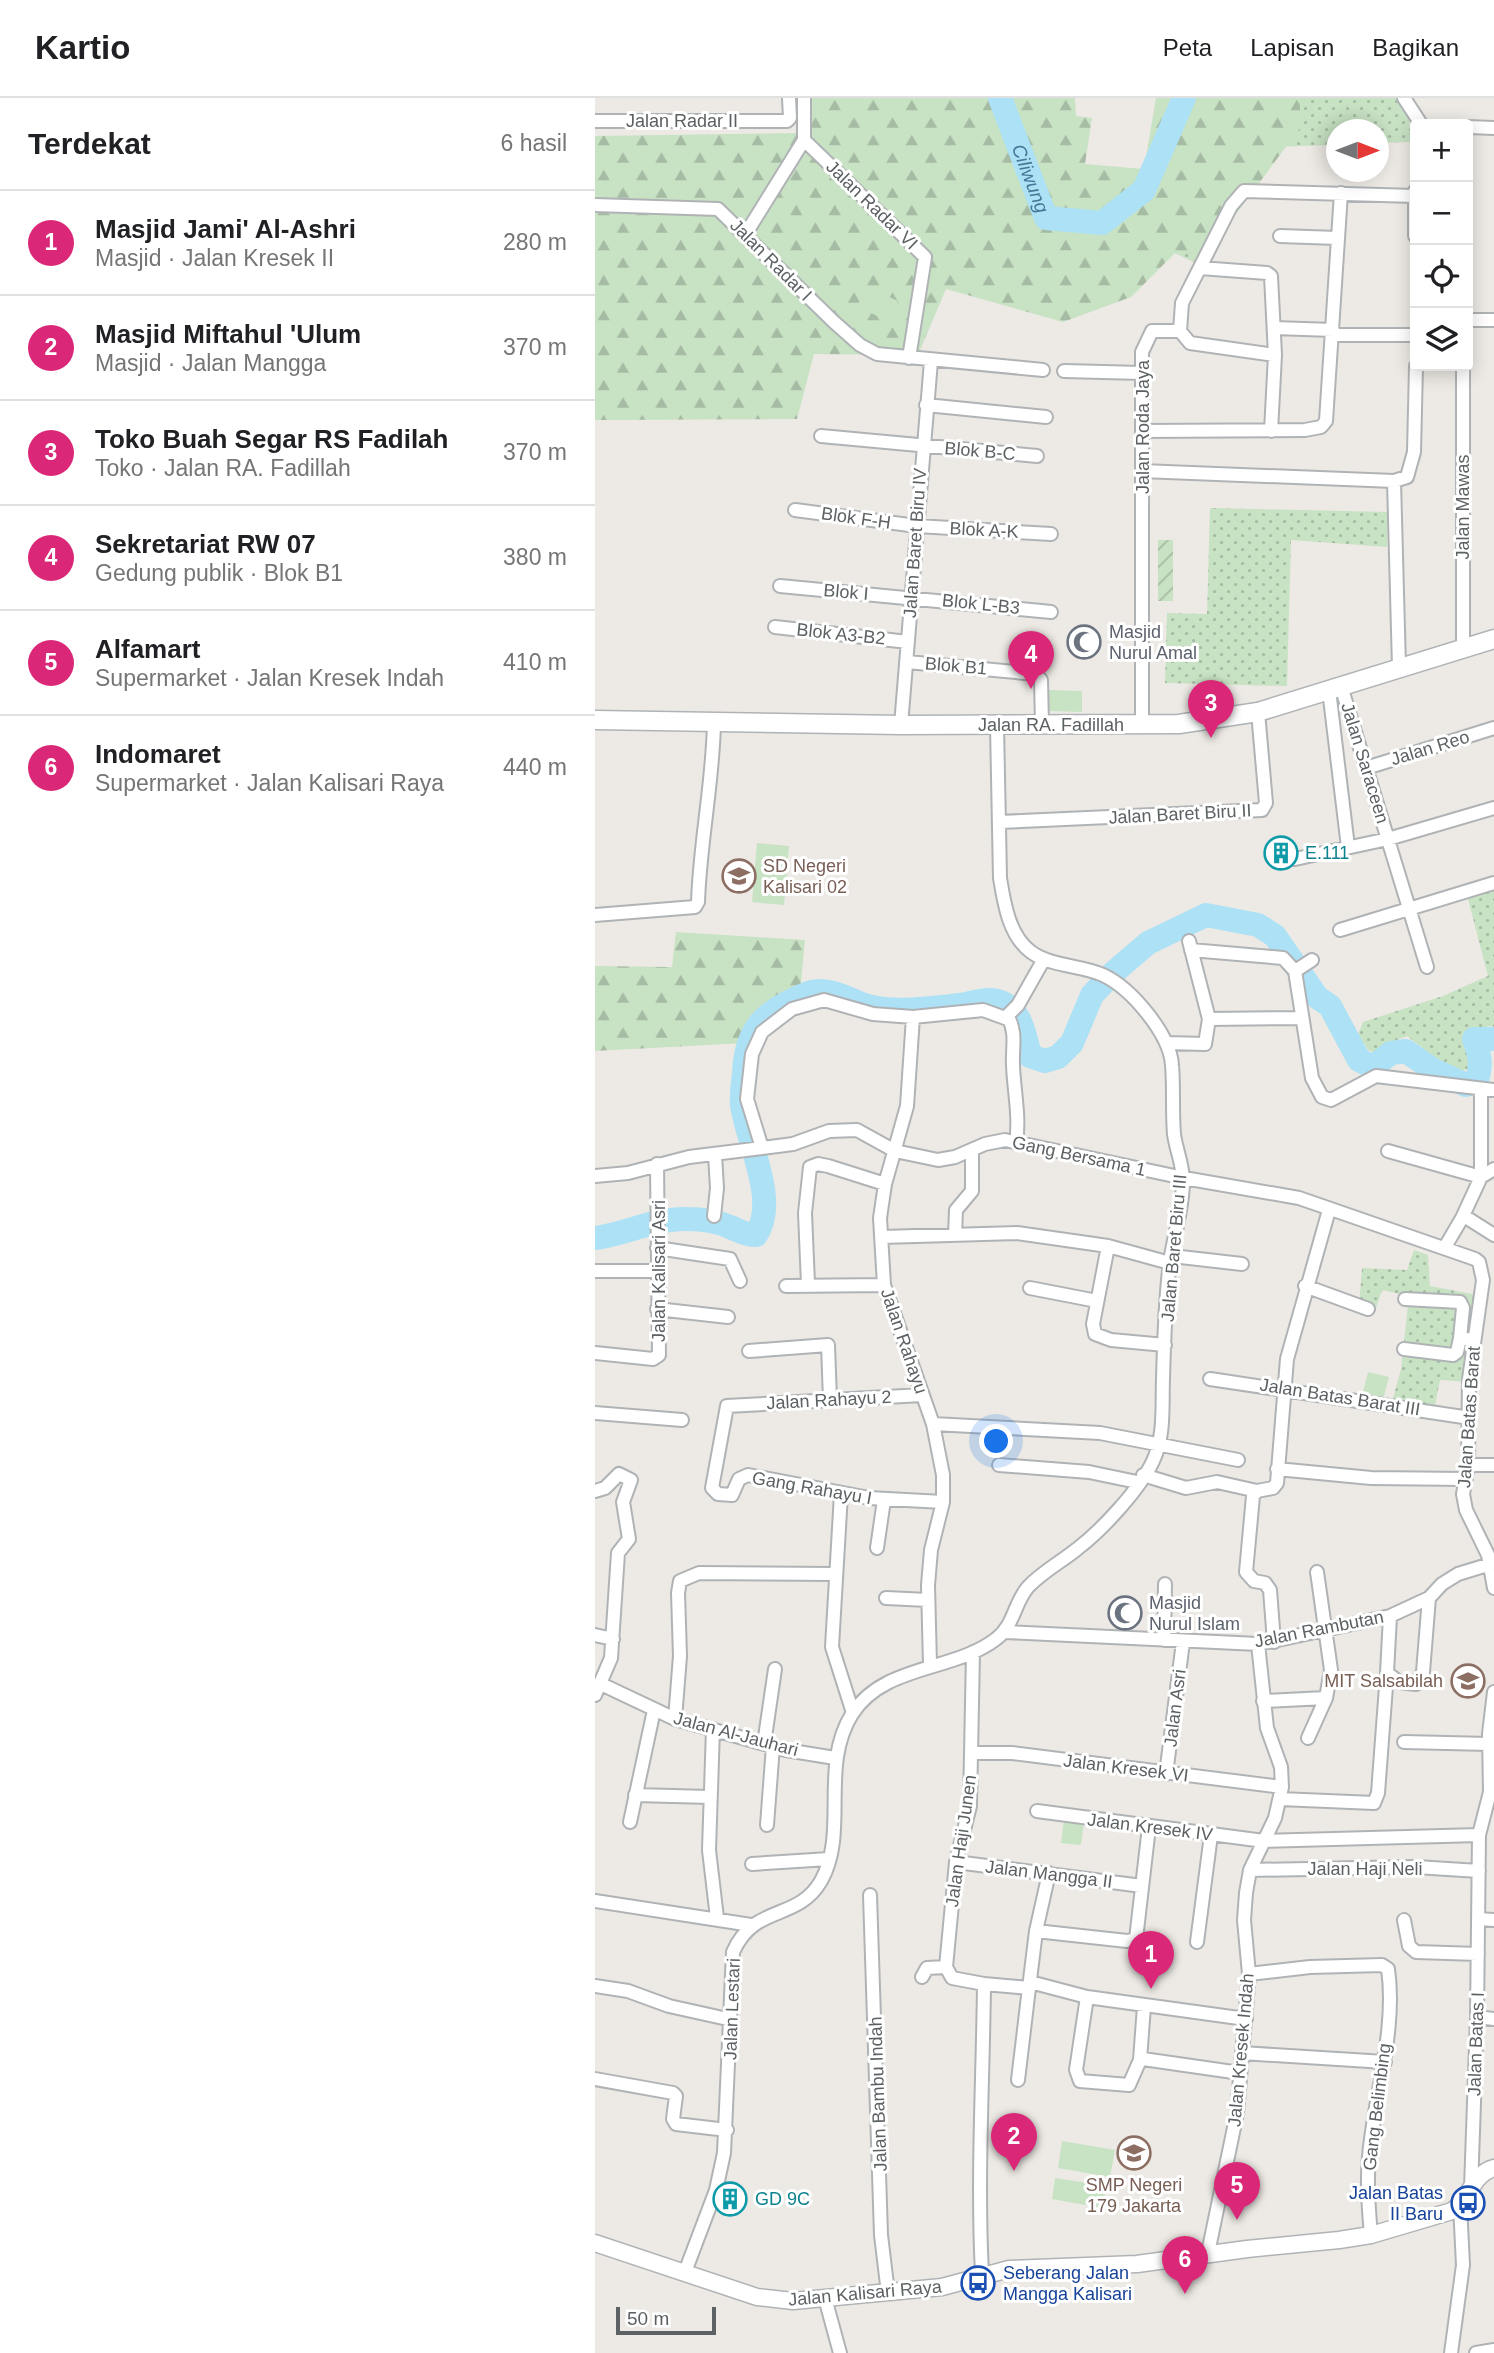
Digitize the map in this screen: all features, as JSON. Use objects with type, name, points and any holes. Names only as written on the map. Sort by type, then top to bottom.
[{"type":"main road","name":"Jalan RA. Fadillah","points":[[595,720],[1042,725],[1213,720],[1258,712],[1494,639]]},
{"type":"street","name":"Jalan Radar II","points":[[595,121],[789,120],[789,98]]},
{"type":"street","points":[[745,235],[804,140],[804,98]]},
{"type":"street","points":[[1404,98],[1418,119]]},
{"type":"street","points":[[1473,127],[1494,128]]},
{"type":"street","name":"Jalan Radar VI","points":[[804,140],[925,257],[909,358]]},
{"type":"street","points":[[1275,355],[1190,343],[1180,331],[1182,303],[1231,206],[1244,191],[1410,194]]},
{"type":"street","points":[[1142,431],[1315,429],[1326,421],[1341,193]]},
{"type":"street","name":"Jalan Radar I","points":[[595,205],[718,209],[860,345],[877,354],[1043,370]]},
{"type":"street","points":[[1280,236],[1337,238]]},
{"type":"street","points":[[1200,268],[1270,274],[1275,355],[1271,431]]},
{"type":"street","points":[[1473,320],[1494,320]]},
{"type":"street","points":[[1274,328],[1410,335]]},
{"type":"street","name":"Jalan Roda Jaya","points":[[1142,724],[1142,352],[1148,334],[1152,331],[1180,331]]},
{"type":"street","name":"Jalan Baret Biru IV","points":[[901,725],[926,405],[932,361]]},
{"type":"street","points":[[1064,371],[1142,373]]},
{"type":"street","points":[[1142,471],[1394,481],[1407,477],[1413,464],[1416,371]]},
{"type":"street","name":"Jalan Mawas","points":[[1462,648],[1463,371]]},
{"type":"street","points":[[926,405],[1046,417]]},
{"type":"street","name":"Blok B-C","points":[[821,436],[1037,456]]},
{"type":"street","points":[[1394,481],[1399,667]]},
{"type":"street","name":"Blok F-H","points":[[795,510],[917,527]]},
{"type":"street","name":"Blok A-K","points":[[917,527],[1051,534]]},
{"type":"street","name":"Blok I","points":[[780,586],[911,597]]},
{"type":"street","name":"Blok L-B3","points":[[911,597],[1051,611]]},
{"type":"street","name":"Blok A3-B2","points":[[775,627],[908,642]]},
{"type":"street","name":"Blok B1","points":[[907,662],[1036,674],[1041,680],[1042,725]]},
{"type":"street","points":[[1335,688],[1348,847]]},
{"type":"street","name":"Jalan Saraceen","points":[[1335,688],[1367,768],[1427,967]]},
{"type":"street","name":"Jalan Baret Biru II","points":[[999,822],[1262,810],[1266,803],[1258,712]]},
{"type":"street","points":[[595,915],[695,907],[698,902],[701,844],[711,788],[714,722]]},
{"type":"street","points":[[997,725],[1000,878],[1007,914],[1020,941],[1044,959],[1105,976],[1117,984],[1146,1014],[1168,1043],[1205,1044],[1209,1019],[1190,946],[1283,958],[1296,970],[1300,1018],[1318,1095],[1331,1100],[1376,1076],[1488,1090],[1481,1177],[1464,1216],[1445,1247]]},
{"type":"street","name":"Jalan Reo","points":[[1367,768],[1494,728]]},
{"type":"street","name":"Jalan Saraceen","points":[[1295,859],[1388,839],[1494,808]]},
{"type":"street","points":[[1341,930],[1494,883]]},
{"type":"street","points":[[1016,1143],[1019,1116],[1012,1065],[1012,1012],[1044,959]]},
{"type":"street","points":[[1296,970],[1313,960]]},
{"type":"street","points":[[758,1148],[750,1111],[748,1084],[752,1054],[769,1023],[802,1004],[824,1000],[864,1012],[913,1017],[983,1010],[1012,1012]]},
{"type":"street","name":"Jalan Rahayu","points":[[913,1017],[909,1093],[885,1184],[880,1218],[884,1285],[933,1424],[943,1475],[943,1502],[931,1550],[928,1600],[930,1665]]},
{"type":"street","points":[[1209,1019],[1300,1018]]},
{"type":"street","name":"Jalan Baret Biru III","points":[[1005,1632],[1028,1587],[1107,1522],[1153,1461],[1157,1446],[1171,1259],[1184,1178],[1174,1136],[1172,1066],[1168,1043]]},
{"type":"street","name":"Gang Bersama 1","points":[[595,1176],[628,1173],[657,1164],[793,1144],[829,1131],[849,1129],[865,1133],[895,1151],[938,1160],[955,1157],[993,1141],[1016,1143],[1184,1178],[1281,1194],[1445,1247]]},
{"type":"street","points":[[955,1235],[956,1210],[972,1191],[972,1150]]},
{"type":"street","points":[[1388,1151],[1481,1177],[1494,1169]]},
{"type":"street","points":[[714,1216],[717,1188],[715,1155]]},
{"type":"street","name":"Jalan Kalisari Asri","points":[[595,1353],[658,1357],[657,1164]]},
{"type":"street","points":[[808,1284],[805,1213],[810,1167],[818,1164],[828,1166],[885,1184]]},
{"type":"street","points":[[999,1465],[1140,1478],[1186,1488],[1217,1482],[1257,1491],[1275,1486],[1283,1388],[1305,1286],[1329,1210]]},
{"type":"street","points":[[1464,1216],[1494,1235]]},
{"type":"street","points":[[882,1237],[1005,1232],[1108,1246],[1171,1259],[1242,1264]]},
{"type":"street","points":[[1108,1246],[1093,1328],[1098,1336],[1165,1345]]},
{"type":"street","name":"Jalan Batas Barat","points":[[1445,1247],[1479,1262],[1483,1280],[1469,1379],[1468,1465],[1463,1494],[1466,1510],[1492,1564]]},
{"type":"street","points":[[657,1248],[730,1259],[740,1281]]},
{"type":"street","points":[[595,1271],[658,1271]]},
{"type":"street","points":[[786,1286],[884,1285]]},
{"type":"street","points":[[1305,1286],[1368,1309]]},
{"type":"street","points":[[1030,1288],[1097,1301]]},
{"type":"street","points":[[1404,1349],[1455,1354],[1460,1338],[1463,1308],[1460,1302],[1405,1298]]},
{"type":"street","points":[[657,1309],[728,1317]]},
{"type":"street","points":[[1460,1338],[1474,1340]]},
{"type":"street","points":[[749,1351],[828,1345],[830,1400]]},
{"type":"street","name":"Jalan Batas Barat III","points":[[1210,1378],[1470,1418]]},
{"type":"street","name":"Jalan Rahayu 2","points":[[715,1474],[727,1406],[922,1395]]},
{"type":"street","points":[[595,1413],[683,1420]]},
{"type":"street","points":[[933,1424],[1100,1433],[1238,1460]]},
{"type":"street","points":[[1468,1465],[1494,1465]]},
{"type":"street","points":[[1277,1469],[1371,1478],[1466,1479]]},
{"type":"street","points":[[595,1490],[602,1490],[619,1474],[631,1480],[623,1502],[630,1532],[628,1542],[618,1553],[613,1639],[608,1668],[598,1690]]},
{"type":"street","name":"Gang Rahayu I","points":[[715,1474],[712,1491],[726,1496],[734,1494],[739,1479],[748,1475],[884,1500],[943,1502]]},
{"type":"street","points":[[1257,1491],[1253,1496],[1246,1572],[1254,1581],[1265,1583],[1270,1590],[1274,1642]]},
{"type":"street","points":[[841,1494],[832,1647],[853,1713]]},
{"type":"street","points":[[877,1548],[884,1500]]},
{"type":"street","points":[[1492,1564],[1494,1588]]},
{"type":"street","name":"Jalan Rambutan","points":[[1005,1632],[1183,1642],[1274,1642],[1390,1616],[1429,1598],[1442,1584],[1458,1574],[1492,1564]]},
{"type":"street","points":[[1308,1738],[1326,1698],[1331,1671],[1317,1572]]},
{"type":"street","points":[[675,1719],[680,1656],[680,1581],[699,1573],[835,1574]]},
{"type":"street","points":[[1164,1640],[1165,1584]]},
{"type":"street","points":[[885,1598],[928,1600]]},
{"type":"street","points":[[1390,1616],[1387,1673],[1399,1682],[1416,1684],[1421,1680],[1429,1598]]},
{"type":"street","points":[[595,1901],[751,1925],[804,1901],[822,1879],[829,1859],[835,1758],[853,1713],[885,1685],[930,1665],[973,1652],[1005,1632]]},
{"type":"street","points":[[595,1635],[613,1639]]},
{"type":"street","name":"Jalan Asri","points":[[1166,1774],[1183,1642]]},
{"type":"street","points":[[1258,1644],[1267,1728],[1281,1767],[1281,1793]]},
{"type":"street","name":"Jalan Haji Junen","points":[[946,1967],[956,1862],[970,1806],[973,1652]]},
{"type":"street","points":[[767,1825],[775,1669]]},
{"type":"street","name":"Jalan Kresek VI","points":[[971,1753],[1011,1753],[1281,1793],[1374,1803],[1379,1781],[1387,1673]]},
{"type":"street","name":"Jalan Al-Jauhari","points":[[598,1690],[618,1690],[675,1719],[769,1745],[835,1758]]},
{"type":"street","name":"Jalan Batas I","points":[[1451,2353],[1463,2265],[1477,2017],[1479,1835],[1492,1793],[1489,1744],[1494,1692]]},
{"type":"street","points":[[1263,1701],[1326,1698]]},
{"type":"street","points":[[630,1822],[654,1710]]},
{"type":"street","points":[[713,1729],[709,1850],[717,1918]]},
{"type":"street","points":[[1404,1742],[1489,1744]]},
{"type":"street","name":"Jalan Kresek Indah","points":[[1208,2253],[1231,2153],[1243,2053],[1249,1974],[1244,1920],[1250,1870],[1264,1841],[1281,1793]]},
{"type":"street","points":[[635,1795],[710,1797]]},
{"type":"street","name":"Jalan Kresek IV","points":[[1037,1811],[1264,1841],[1479,1835]]},
{"type":"street","points":[[1036,1931],[1133,1941],[1137,1936],[1149,1827]]},
{"type":"street","points":[[1197,1942],[1211,1835]]},
{"type":"street","points":[[752,1864],[829,1859]]},
{"type":"street","name":"Jalan Mangga II","points":[[956,1862],[1142,1886]]},
{"type":"street","name":"Jalan Haji Neli","points":[[1250,1870],[1416,1867],[1479,1871]]},
{"type":"street","points":[[1017,2080],[1036,1931],[1049,1873]]},
{"type":"street","name":"Jalan Bambu Indah","points":[[870,1895],[881,2235],[888,2293]]},
{"type":"street","points":[[1478,1919],[1494,1920]]},
{"type":"street","points":[[1404,1920],[1409,1946],[1416,1952],[1478,1954]]},
{"type":"street","name":"Jalan Lestari","points":[[685,2272],[716,2190],[727,2130],[733,1952],[751,1925]]},
{"type":"street","name":"Gang Belimbing","points":[[1249,1974],[1310,1967],[1382,1965],[1388,1969],[1385,2063],[1371,2140],[1367,2182],[1371,2235]]},
{"type":"street","points":[[922,1977],[927,1968],[946,1967],[948,1975],[959,1980],[984,1984],[1029,1985],[1144,2006],[1246,2019]]},
{"type":"street","points":[[982,2274],[978,2151],[983,2103],[984,1984]]},
{"type":"street","points":[[595,1986],[628,1991],[669,2006],[732,2020]]},
{"type":"street","points":[[1087,1997],[1077,2078],[1086,2082],[1129,2085],[1140,2060],[1144,2006]]},
{"type":"street","points":[[1477,2017],[1494,2018]]},
{"type":"street","points":[[1243,2053],[1385,2063]]},
{"type":"street","points":[[1140,2060],[1240,2073]]},
{"type":"street","points":[[595,2079],[673,2092],[677,2099],[674,2123],[727,2130]]},
{"type":"street","name":"Jalan Kalisari Raya","points":[[595,2243],[652,2264],[767,2299],[793,2301],[942,2287],[982,2274],[1036,2266],[1137,2264],[1208,2253],[1371,2235],[1444,2215],[1466,2197],[1480,2174],[1494,2168]]},
{"type":"street","points":[[825,2298],[841,2353]]},
{"type":"street","points":[[1476,2353],[1494,2350]]},
{"type":"green space","points":[[798,98],[1075,98],[1076,116],[1092,118],[1085,164],[1144,169],[1156,98],[1300,98],[1300,128],[1207,253],[1177,251],[1131,297],[1063,322],[946,289],[918,355],[814,354],[797,419],[595,420],[595,136],[796,133]]},
{"type":"green space","points":[[1204,98],[1407,98],[1410,142],[1389,143],[1389,119],[1326,119],[1326,145],[1267,147],[1198,264],[1155,244]]},
{"type":"green space","points":[[866,286],[898,301],[889,321],[857,307]]},
{"type":"green space","points":[[1210,508],[1388,512],[1387,547],[1291,540],[1287,686],[1165,683],[1167,613],[1207,614]]},
{"type":"green space","points":[[1158,540],[1173,540],[1173,601],[1158,601]]},
{"type":"green space","points":[[1049,690],[1082,691],[1082,712],[1048,711]]},
{"type":"green space","points":[[757,843],[789,846],[784,905],[752,902]]},
{"type":"green space","points":[[1494,887],[1494,1027],[1488,1026],[1473,1033],[1478,1048],[1474,1066],[1462,1071],[1446,1066],[1407,1036],[1394,1041],[1380,1055],[1368,1050],[1358,1034],[1363,1022],[1443,996],[1488,976],[1467,895]]},
{"type":"green space","points":[[676,932],[805,940],[800,993],[761,1018],[745,1043],[595,1051],[595,966],[672,967]]},
{"type":"green space","points":[[1414,1250],[1428,1255],[1430,1286],[1477,1295],[1471,1382],[1440,1380],[1435,1405],[1392,1402],[1401,1369],[1409,1296],[1382,1290],[1375,1311],[1359,1307],[1362,1268],[1407,1270]]},
{"type":"green space","points":[[1368,1372],[1389,1377],[1382,1404],[1361,1399]]},
{"type":"green space","points":[[1064,1819],[1084,1822],[1081,1845],[1061,1843]]},
{"type":"green space","points":[[1141,1940],[1165,1942],[1165,1951],[1140,1950]]},
{"type":"green space","points":[[1062,2141],[1115,2150],[1110,2177],[1058,2168]]},
{"type":"green space","points":[[1055,2178],[1106,2186],[1102,2208],[1052,2199]]},
{"type":"waterway","name":"Ciliwung","points":[[1000,98],[1046,218],[1102,223],[1144,190],[1184,98]]},
{"type":"waterway","points":[[595,1238],[675,1219],[714,1222],[756,1235],[762,1221],[763,1189],[742,1105],[749,1043],[761,1022],[770,1014],[793,999],[815,991],[829,992],[875,1008],[899,1010],[987,1000],[1001,1002],[1015,1013],[1026,1038],[1030,1056],[1045,1061],[1058,1057],[1072,1043],[1092,995],[1113,973],[1148,943],[1206,915],[1258,925],[1275,936],[1317,997],[1330,1006],[1359,1060],[1373,1067],[1391,1053],[1406,1051],[1433,1070],[1466,1085],[1477,1080],[1480,1064],[1474,1039],[1494,1039]]},
{"type":"place","name":"Masjid Nurul Amal","points":[[1084,642]]},
{"type":"place","name":"Sekretariat RW 07","points":[[1031,689]]},
{"type":"place","name":"Toko Buah Segar RS Fadilah","points":[[1211,738]]},
{"type":"place","name":"E.111","points":[[1281,853]]},
{"type":"place","name":"SD Negeri Kalisari 02","points":[[739,876]]},
{"type":"place","name":"Masjid Nurul Islam","points":[[1125,1613]]},
{"type":"place","name":"MIT Salsabilah","points":[[1468,1681]]},
{"type":"place","name":"Masjid Jami' Al-Ashri","points":[[1151,1989]]},
{"type":"place","name":"SMP Negeri 179 Jakarta","points":[[1134,2153]]},
{"type":"place","name":"Masjid Miftahul 'Ulum","points":[[1014,2171]]},
{"type":"place","name":"GD 9C","points":[[730,2199]]},
{"type":"place","name":"Jalan Batas II Baru","points":[[1468,2203]]},
{"type":"place","name":"Alfamart","points":[[1237,2220]]},
{"type":"place","name":"Seberang Jalan Mangga Kalisari","points":[[978,2283]]},
{"type":"place","name":"Indomaret","points":[[1185,2294]]}]
